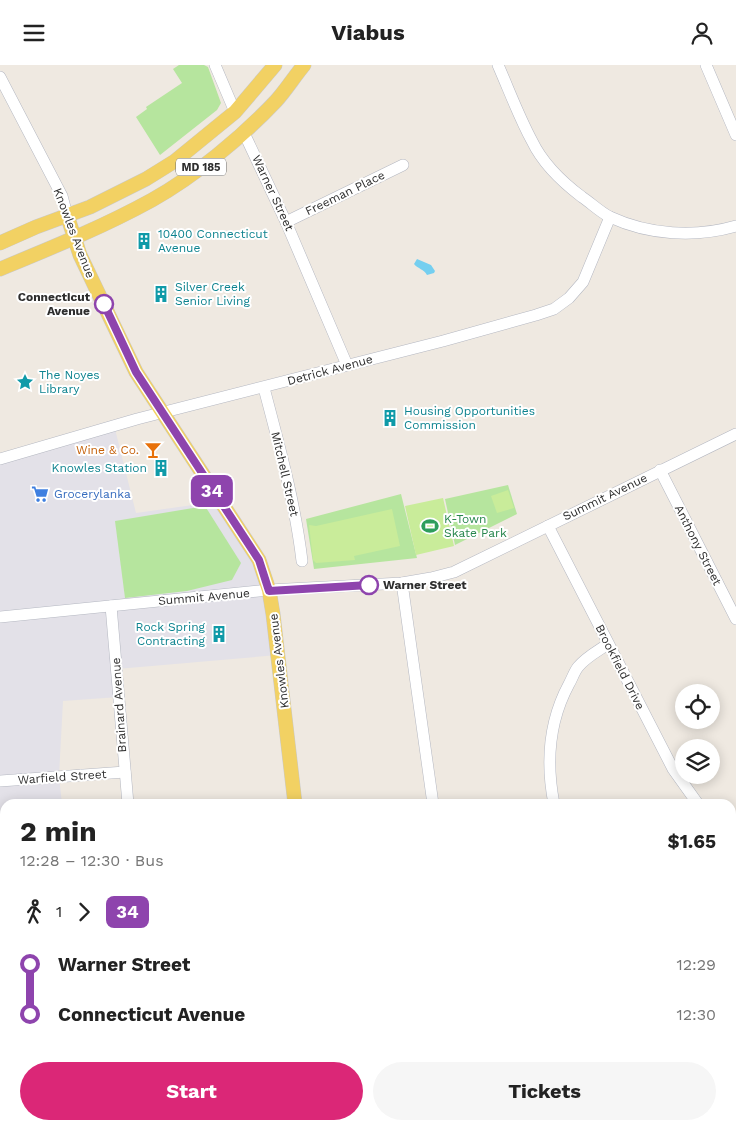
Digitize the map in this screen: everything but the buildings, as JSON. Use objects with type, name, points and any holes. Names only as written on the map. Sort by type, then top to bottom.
[{"type":"main road","name":"MD 185","points":[[0,243],[97,203],[146,179],[175,161],[235,112],[275,65]]},
{"type":"main road","name":"MD 185","points":[[0,269],[74,238],[153,200],[187,178],[244,133],[277,100],[304,65]]},
{"type":"main road","name":"Knowles Avenue","points":[[67,215],[80,255],[136,372],[161,414],[259,560],[274,614],[294,799]]},
{"type":"street","points":[[215,65],[235,112]]},
{"type":"street","points":[[498,65],[532,142],[546,163],[567,186],[610,217],[651,231],[688,234],[720,231],[736,226]]},
{"type":"street","points":[[706,65],[736,135]]},
{"type":"street","name":"Knowles Avenue","points":[[0,77],[62,196],[67,215]]},
{"type":"street","name":"Warner Street","points":[[244,133],[286,222],[348,365]]},
{"type":"street","name":"Freeman Place","points":[[286,222],[403,165]]},
{"type":"street","name":"Detrick Avenue","points":[[0,459],[136,419],[443,341],[554,309],[569,298],[583,282],[610,217]]},
{"type":"street","name":"Mitchell Street","points":[[264,388],[288,481],[299,533],[302,561]]},
{"type":"street","name":"Summit Avenue","points":[[0,617],[269,591],[402,583],[431,579],[454,571],[736,434]]},
{"type":"street","name":"Anthony Street","points":[[660,470],[736,619]]},
{"type":"street","name":"Brookfield Drive","points":[[548,525],[673,769],[694,799]]},
{"type":"street","points":[[402,583],[432,799]]},
{"type":"street","name":"Brainard Avenue","points":[[111,606],[128,799]]},
{"type":"street","points":[[554,799],[549,753],[554,721],[564,692],[578,668],[592,654],[608,645]]},
{"type":"street","name":"Warfield Street","points":[[0,781],[125,772]]},
{"type":"shaded area","points":[[114,425],[136,513],[200,504],[215,495],[259,560],[278,655],[117,669],[119,697],[63,701],[59,776],[61,799],[0,799],[0,459]]},
{"type":"green space","points":[[179,65],[204,65],[208,67],[221,103],[217,110],[160,155],[136,117],[147,109],[146,107],[182,83],[173,69]]},
{"type":"green space","points":[[508,485],[517,514],[455,545],[445,499]]},
{"type":"green space","points":[[508,490],[514,508],[497,513],[491,496]]},
{"type":"green space","points":[[401,494],[417,558],[314,569],[306,519]]},
{"type":"green space","name":"K-Town Skate Park","points":[[443,498],[454,546],[416,555],[405,506]]},
{"type":"green space","points":[[205,506],[241,563],[232,580],[187,591],[125,598],[115,521]]},
{"type":"green space","points":[[392,509],[400,546],[354,556],[355,560],[316,563],[313,560],[309,525],[316,526]]},
{"type":"water","points":[[417,259],[431,265],[435,271],[434,273],[427,275],[416,266],[414,264]]},
{"type":"bus line","name":"34","points":[[104,304],[136,372],[161,414],[259,560],[269,591],[369,585]]},
{"type":"place","name":"10400 Connecticut Avenue","points":[[144,241]]},
{"type":"place","name":"Silver Creek Senior Living","points":[[161,294]]},
{"type":"place","name":"Connecticut Avenue","points":[[104,304]]},
{"type":"place","name":"The Noyes Library","points":[[25,382]]},
{"type":"place","name":"Housing Opportunities Commission","points":[[390,418]]},
{"type":"place","name":"Wine & Co.","points":[[153,450]]},
{"type":"place","name":"Knowles Station","points":[[161,468]]},
{"type":"place","name":"Grocerylanka","points":[[40,494]]},
{"type":"place","name":"K-Town Skate Park","points":[[430,526]]},
{"type":"place","name":"Warner Street","points":[[369,585]]},
{"type":"place","name":"Rock Spring Contracting","points":[[219,634]]}]
